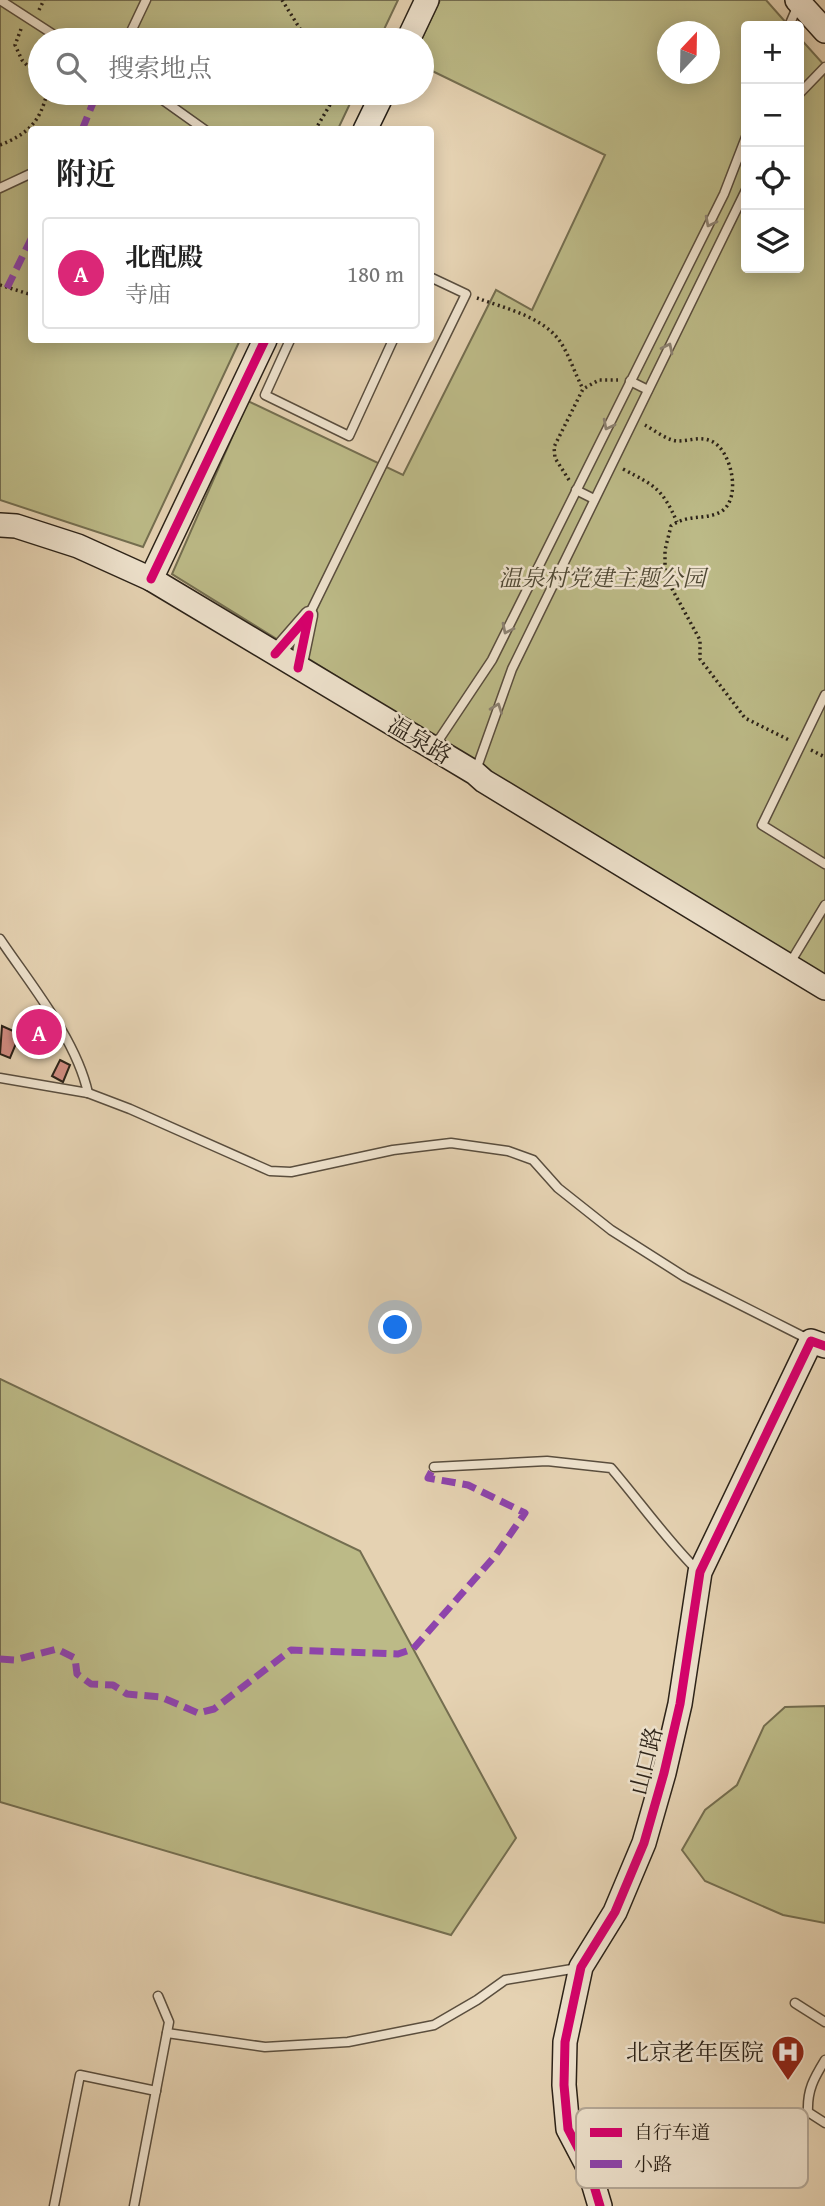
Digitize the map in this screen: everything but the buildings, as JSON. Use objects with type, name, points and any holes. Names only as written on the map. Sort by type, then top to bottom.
[{"type":"street","points":[[414,28],[427,0]]},
{"type":"street","points":[[798,1],[825,31]]},
{"type":"street","points":[[367,126],[377,105]]},
{"type":"street","points":[[151,579],[264,343]]},
{"type":"street","name":"温泉路","points":[[0,525],[16,526],[78,546],[151,579],[475,773],[484,781],[825,988]]},
{"type":"street","points":[[275,654],[309,615]]},
{"type":"street","points":[[299,668],[309,615]]},
{"type":"street","name":"山口路","points":[[576,2144],[568,2129],[564,2085],[565,2042],[581,1967],[615,1912],[644,1843],[680,1704],[700,1572],[818,1343]]},
{"type":"street","name":"山口路","points":[[595,2188],[600,2206]]},
{"type":"lane","points":[[0,0],[43,28]]},
{"type":"lane","points":[[133,28],[146,0]]},
{"type":"lane","points":[[791,21],[798,1]]},
{"type":"lane","points":[[804,89],[825,67]]},
{"type":"lane","points":[[170,105],[199,126]]},
{"type":"lane","points":[[433,748],[492,660],[724,194],[742,147]]},
{"type":"lane","points":[[0,188],[28,175]]},
{"type":"lane","points":[[475,773],[512,669],[740,201],[724,194]]},
{"type":"lane","points":[[309,615],[466,294],[434,279]]},
{"type":"lane","points":[[289,343],[265,395],[349,436],[392,343]]},
{"type":"lane","points":[[630,381],[648,390]]},
{"type":"lane","points":[[576,490],[594,499]]},
{"type":"lane","points":[[825,695],[762,825],[825,864]]},
{"type":"lane","points":[[789,965],[825,905]]},
{"type":"lane","points":[[0,939],[68,1041],[84,1073],[88,1093]]},
{"type":"lane","points":[[0,1078],[88,1093],[130,1108],[270,1171],[291,1172],[393,1150],[451,1143],[508,1152],[533,1160],[558,1188],[611,1230],[685,1277],[818,1343]]},
{"type":"lane","points":[[434,1467],[547,1461],[611,1468],[675,1548],[700,1572]]},
{"type":"lane","points":[[167,2034],[265,2047],[348,2042],[433,2025],[477,2000],[505,1980],[581,1967]]},
{"type":"lane","points":[[134,2206],[169,2022],[158,1996]]},
{"type":"lane","points":[[795,2003],[825,2022]]},
{"type":"lane","points":[[808,2108],[811,2082],[825,2060]]},
{"type":"lane","points":[[54,2206],[80,2075],[156,2091]]},
{"type":"lane","points":[[808,2112],[825,2123]]},
{"type":"path","points":[[282,0],[300,28]]},
{"type":"path","points":[[26,17],[15,45],[28,66]]},
{"type":"path","points":[[31,126],[38,120],[43,105]]},
{"type":"path","points":[[317,126],[330,105]]},
{"type":"path","points":[[0,145],[16,138],[28,128]]},
{"type":"path","points":[[0,285],[28,294]]},
{"type":"path","points":[[466,294],[520,313],[546,328],[559,341],[583,389]]},
{"type":"path","points":[[576,490],[555,458],[554,447],[583,389],[599,380],[630,381]]},
{"type":"path","points":[[634,419],[676,441],[710,440],[721,447],[734,485],[731,500],[722,511],[706,516],[682,518],[671,526],[665,550],[665,576],[700,640],[700,659],[745,718],[825,757]]},
{"type":"path","points":[[611,464],[654,485],[668,502],[677,522]]},
{"type":"green space","points":[[0,0],[398,0],[385,28],[28,28],[28,105],[349,105],[339,126],[28,126],[28,343],[239,343],[143,547],[0,500]]},
{"type":"green space","name":"温泉村党建主题公园","points":[[440,0],[766,0],[785,21],[741,21],[741,273],[804,273],[804,43],[825,66],[825,980],[172,574],[248,401],[403,475],[496,290],[532,310],[605,155],[434,72],[434,28],[427,28]]},
{"type":"green space","points":[[0,1379],[360,1551],[516,1838],[451,1935],[0,1802]]},
{"type":"green space","points":[[825,1706],[825,1923],[783,1915],[705,1881],[682,1850],[705,1810],[737,1785],[764,1726],[785,1707]]},
{"type":"marked path","points":[[84,126],[92,105]]},
{"type":"marked path","points":[[7,288],[28,245]]},
{"type":"marked path","points":[[0,1659],[15,1660],[57,1649],[75,1658],[77,1674],[91,1684],[113,1685],[127,1694],[161,1697],[198,1713],[214,1709],[291,1650],[398,1654],[413,1649],[495,1556],[525,1513],[468,1485],[428,1478],[434,1467]]},
{"type":"cycle path","points":[[151,579],[264,343]]},
{"type":"cycle path","points":[[275,654],[309,615],[298,668]]},
{"type":"cycle path","points":[[576,2144],[568,2129],[564,2085],[565,2042],[581,1967],[615,1912],[644,1843],[680,1704],[700,1572],[811,1341],[825,1346]]},
{"type":"cycle path","points":[[595,2188],[600,2206]]},
{"type":"place","name":"北配殿","points":[[39,1032]]},
{"type":"place","name":"北京老年医院","points":[[788,2082]]}]
